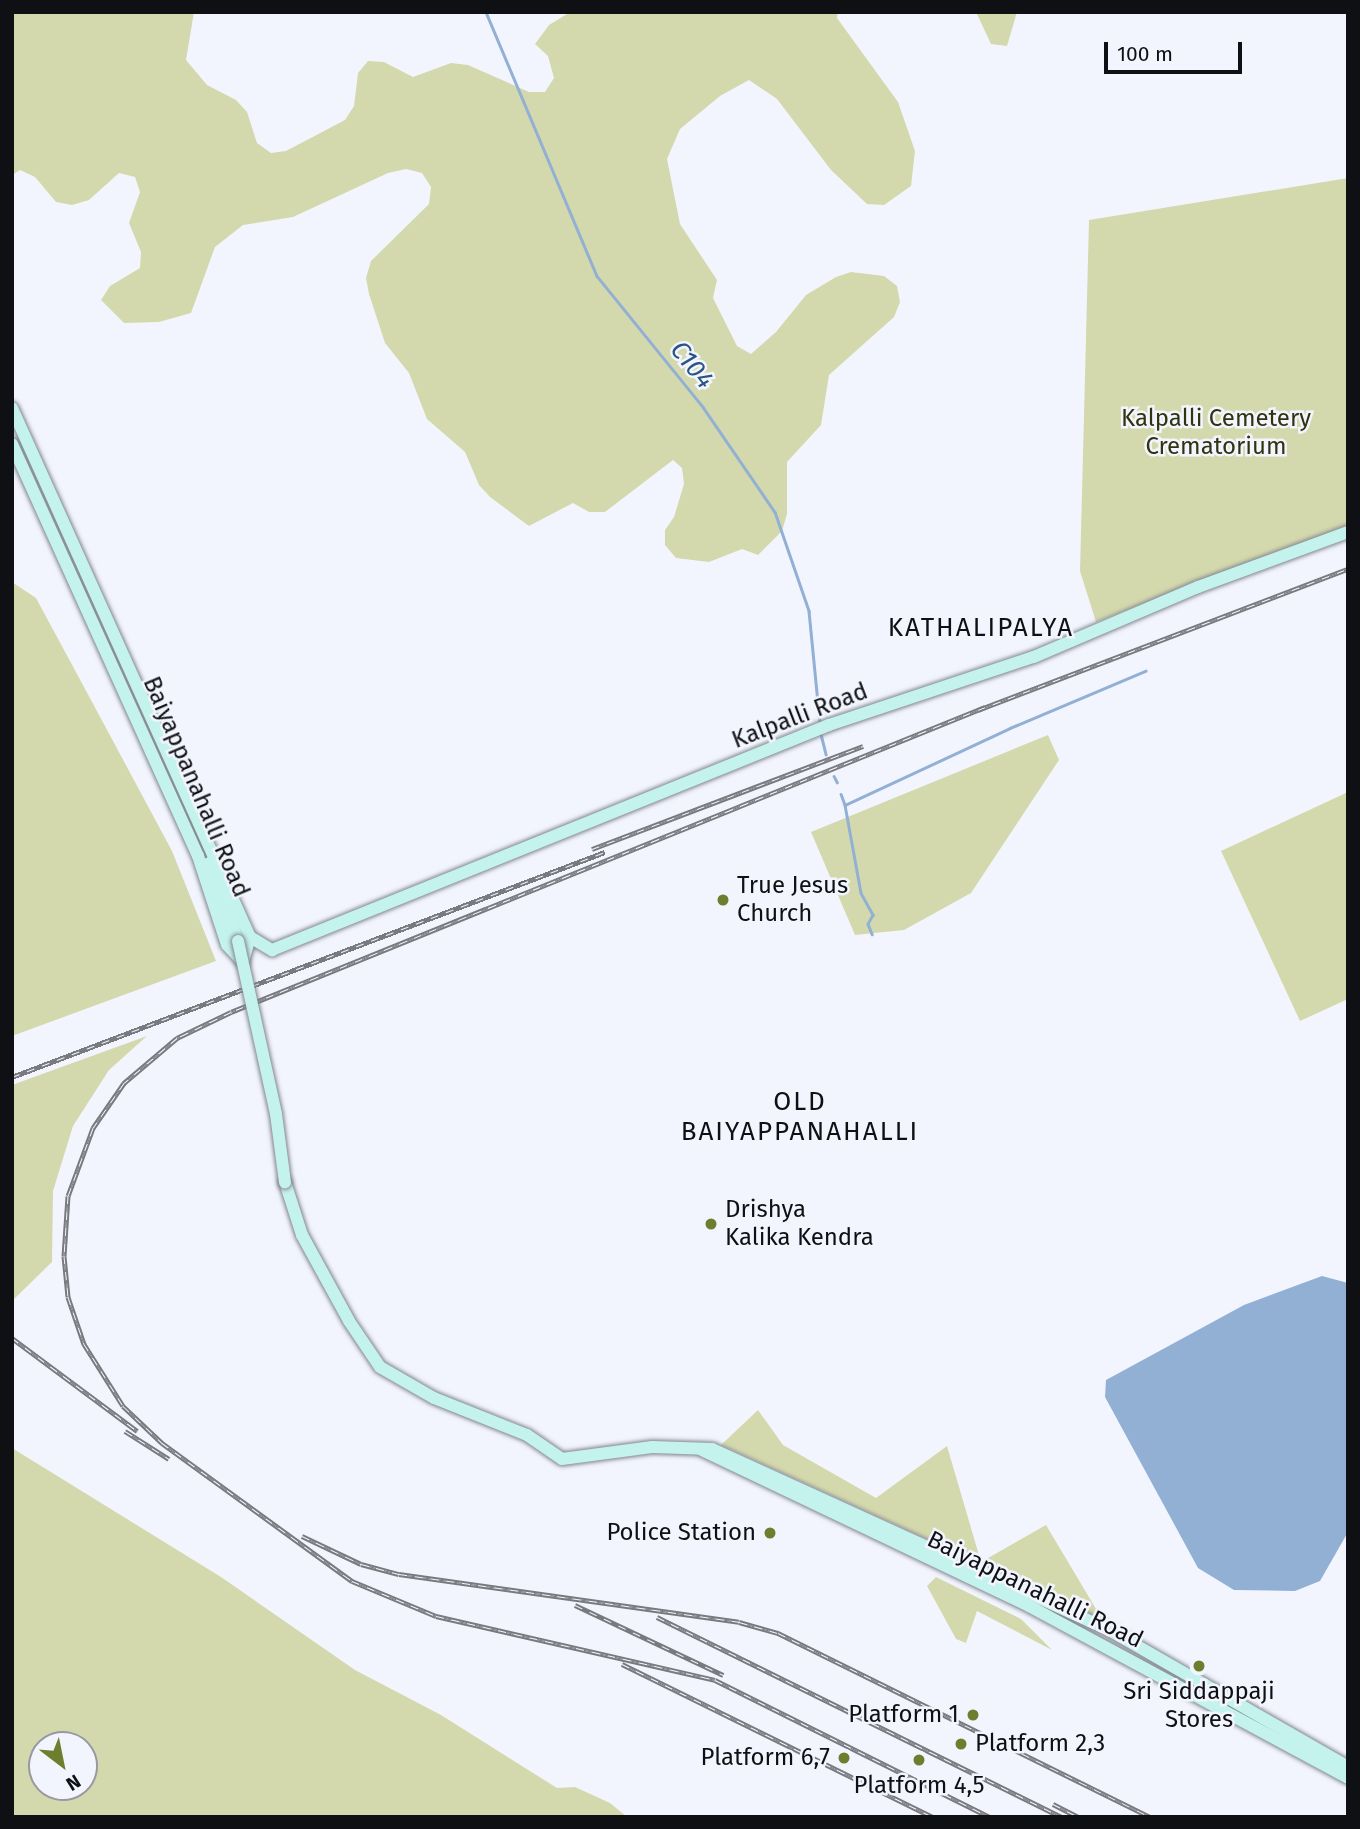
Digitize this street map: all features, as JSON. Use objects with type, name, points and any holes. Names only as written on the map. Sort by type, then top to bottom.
[{"type":"street","name":"Baiyappanahalli Road","points":[[12,408],[250,937]]},
{"type":"street","name":"Baiyappanahalli Road","points":[[12,426],[206,853],[237,942],[276,1114],[285,1182],[303,1235],[349,1321],[380,1367],[434,1398],[527,1435],[562,1459],[652,1447],[700,1450],[1111,1631],[1348,1767]]},
{"type":"street","points":[[12,444],[198,856],[227,945],[243,962],[250,937]]},
{"type":"street","name":"Kalpalli Road","points":[[250,937],[272,950],[821,729],[1034,657],[1198,587],[1348,532]]},
{"type":"street","name":"Baiyappanahalli Road","points":[[878,1529],[1029,1606],[1348,1778]]},
{"type":"green space","points":[[12,12],[194,12],[186,60],[207,85],[236,100],[247,112],[257,143],[271,153],[286,151],[345,120],[354,106],[358,73],[368,61],[384,62],[413,77],[451,63],[468,65],[529,92],[545,92],[554,78],[548,56],[535,44],[549,25],[567,14],[838,12],[837,18],[898,102],[915,151],[911,186],[884,205],[867,204],[831,170],[777,99],[749,80],[720,96],[680,129],[667,159],[680,224],[717,280],[713,298],[737,346],[751,354],[776,332],[806,295],[836,277],[851,272],[884,276],[897,286],[900,302],[894,317],[829,375],[821,425],[787,462],[787,514],[782,531],[758,555],[742,549],[709,562],[676,558],[665,545],[665,530],[674,517],[684,484],[682,468],[673,460],[605,512],[589,512],[573,503],[529,526],[490,497],[479,485],[465,452],[427,419],[409,373],[385,343],[369,294],[366,278],[371,261],[429,204],[431,187],[422,173],[406,169],[388,173],[293,217],[243,225],[215,247],[191,313],[159,322],[124,323],[101,300],[110,286],[140,268],[141,252],[129,223],[140,192],[135,177],[119,173],[89,200],[72,205],[56,202],[35,177],[20,170],[12,175]]},
{"type":"green space","points":[[976,12],[1017,12],[1007,46],[991,44]]},
{"type":"green space","name":"Kalpalli Cemetery Crematorium","points":[[1348,178],[1348,525],[1096,622],[1080,571],[1089,220]]},
{"type":"green space","points":[[12,582],[36,598],[98,713],[172,851],[216,961],[12,1036]]},
{"type":"green space","points":[[1048,735],[1059,760],[971,893],[904,930],[855,935],[811,832]]},
{"type":"green space","points":[[1348,792],[1348,999],[1300,1021],[1221,851]]},
{"type":"green space","points":[[147,1036],[109,1070],[73,1126],[53,1191],[52,1262],[12,1301],[12,1085]]},
{"type":"green space","points":[[758,1410],[783,1445],[876,1498],[947,1446],[981,1562],[1046,1525],[1102,1619],[721,1445]]},
{"type":"green space","points":[[12,1448],[221,1577],[355,1670],[441,1715],[557,1788],[575,1787],[610,1803],[627,1817],[12,1817]]},
{"type":"green space","points":[[936,1577],[1021,1619],[1052,1650],[977,1611],[966,1643],[956,1639],[927,1586]]},
{"type":"water","points":[[1322,1276],[1348,1283],[1348,1532],[1320,1581],[1295,1591],[1234,1590],[1198,1568],[1105,1397],[1106,1380],[1244,1305]]},
{"type":"waterway","name":"C104","points":[[486,12],[597,276],[703,407],[775,512],[809,611],[820,723]]},
{"type":"waterway","points":[[841,794],[845,805],[1010,728],[1145,671]]},
{"type":"waterway","name":"C104","points":[[821,734],[826,754]]},
{"type":"waterway","name":"C104","points":[[834,776],[837,782]]},
{"type":"waterway","name":"C104","points":[[845,805],[861,893],[873,915],[868,924],[872,934]]},
{"type":"railway","points":[[978,710],[1348,569]]},
{"type":"railway","points":[[985,707],[231,1012],[177,1038],[124,1083],[93,1128],[68,1196],[64,1256],[68,1297],[84,1344],[123,1406],[162,1443],[352,1581],[436,1616],[715,1680],[990,1817]]},
{"type":"railway","points":[[592,849],[863,746]]},
{"type":"railway","points":[[12,1077],[605,852]]},
{"type":"railway","points":[[12,1338],[137,1431]]},
{"type":"railway","points":[[125,1431],[169,1459]]},
{"type":"railway","points":[[302,1536],[361,1564],[399,1574],[739,1622],[778,1633],[1150,1817]]},
{"type":"railway","points":[[575,1605],[723,1675]]},
{"type":"railway","points":[[657,1617],[1062,1817]]},
{"type":"railway","points":[[622,1664],[933,1817]]},
{"type":"railway","points":[[1053,1804],[1078,1817]]},
{"type":"place","name":"True Jesus Church","points":[[723,900]]},
{"type":"place","name":"Drishya Kalika Kendra","points":[[711,1224]]},
{"type":"place","name":"Police Station","points":[[770,1533]]},
{"type":"place","name":"Sri Siddappaji Stores","points":[[1199,1666]]},
{"type":"place","name":"Platform 1","points":[[973,1715]]},
{"type":"place","name":"Platform 2,3","points":[[961,1744]]},
{"type":"place","name":"Platform 6,7","points":[[844,1758]]},
{"type":"place","name":"Platform 4,5","points":[[919,1760]]},
{"type":"district","name":"KATHALIPALYA","points":[[981,628]]},
{"type":"district","name":"OLD BAIYAPPANAHALLI","points":[[800,1117]]}]
